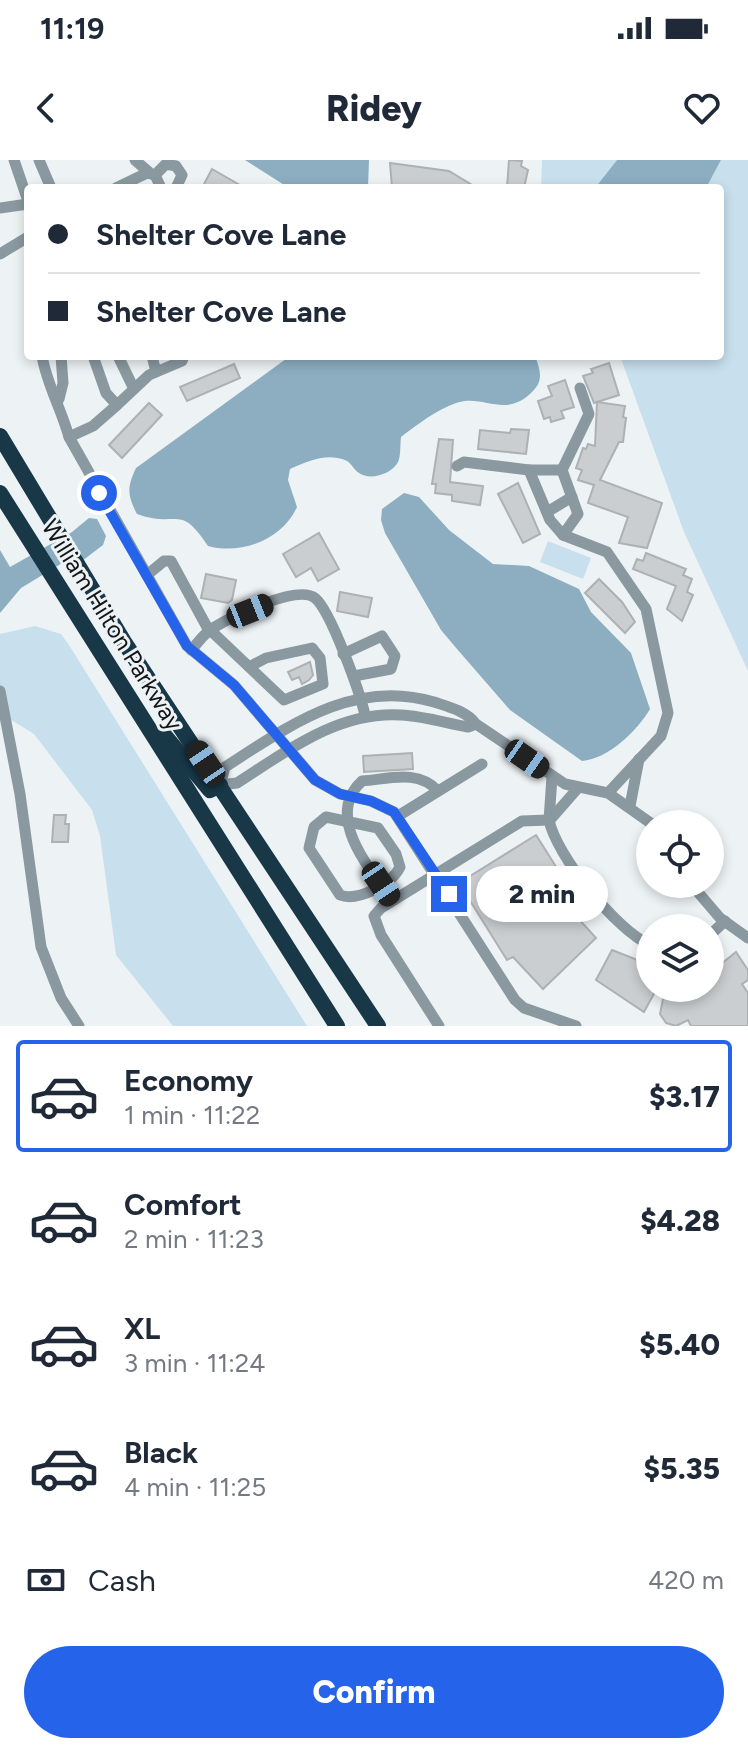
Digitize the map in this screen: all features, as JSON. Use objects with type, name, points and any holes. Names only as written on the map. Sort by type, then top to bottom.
[{"type":"highway","name":"William Hilton Parkway","points":[[0,436],[83,573],[378,1026]]},
{"type":"highway","name":"William Hilton Parkway","points":[[0,493],[337,1026]]},
{"type":"highway","points":[[114,672],[210,790],[220,785]]},
{"type":"street","points":[[14,160],[24,190]]},
{"type":"street","points":[[39,160],[49,184]]},
{"type":"street","points":[[135,160],[158,184]]},
{"type":"street","points":[[126,184],[166,164],[176,166],[182,175],[178,184]]},
{"type":"street","points":[[0,208],[24,203]]},
{"type":"street","points":[[0,254],[24,239]]},
{"type":"street","points":[[43,360],[49,387],[59,399],[69,437],[175,629],[191,650],[234,685],[287,751],[315,780],[350,797],[371,801],[398,816],[515,1000],[524,1008],[576,1026]]},
{"type":"street","points":[[59,399],[63,383],[61,360]]},
{"type":"street","points":[[94,360],[106,393],[117,405]]},
{"type":"street","points":[[120,360],[134,389]]},
{"type":"street","points":[[153,360],[156,372]]},
{"type":"street","points":[[69,437],[93,426],[156,372],[182,360]]},
{"type":"street","points":[[563,535],[578,514],[562,470],[589,414],[580,388]]},
{"type":"street","points":[[457,466],[464,462],[529,470],[562,470]]},
{"type":"street","points":[[529,470],[547,512],[563,535],[607,552],[646,609],[668,713],[661,736],[608,793]]},
{"type":"street","points":[[547,512],[572,497]]},
{"type":"street","points":[[147,575],[164,561],[171,561],[209,630],[284,700],[323,684],[320,658],[312,648],[266,658],[249,667]]},
{"type":"street","points":[[191,650],[209,630],[299,592],[318,600],[354,676],[365,715]]},
{"type":"street","points":[[343,654],[382,636],[395,656],[395,665],[387,671],[354,676]]},
{"type":"street","points":[[0,691],[41,947],[61,998],[79,1026]]},
{"type":"street","points":[[476,724],[468,727],[398,714],[365,715],[338,723],[237,783],[220,785],[225,767],[274,734],[327,706],[361,697],[416,697],[470,716],[476,724],[552,777],[578,788],[608,793],[636,811]]},
{"type":"street","points":[[630,806],[639,757]]},
{"type":"street","points":[[398,816],[482,764]]},
{"type":"street","points":[[392,901],[351,838],[347,819],[350,797],[362,781],[415,776],[426,778],[438,791]]},
{"type":"street","points":[[552,777],[549,820],[553,839],[582,881],[636,937]]},
{"type":"street","points":[[439,1026],[375,922],[377,911],[522,821],[549,820],[578,788]]},
{"type":"street","points":[[326,817],[347,819],[378,828],[396,854],[398,871],[356,897],[342,896],[311,853],[308,840],[317,823],[326,817]]},
{"type":"street","points":[[700,898],[748,938]]},
{"type":"shaded area","points":[[245,160],[369,160],[368,184],[283,184]]},
{"type":"shaded area","points":[[542,160],[617,160],[598,184],[541,184]]},
{"type":"shaded area","points":[[617,160],[721,160],[708,184],[598,184]]},
{"type":"shaded area","points":[[721,160],[748,160],[748,671],[684,532],[621,360],[724,360],[724,184],[708,184]]},
{"type":"shaded area","points":[[284,360],[536,360],[539,370],[540,379],[533,391],[513,404],[466,401],[434,413],[401,437],[398,462],[380,475],[364,475],[347,461],[331,457],[290,469],[288,480],[297,507],[290,519],[271,536],[247,546],[208,546],[184,520],[137,514],[129,491],[136,468]]},
{"type":"shaded area","points":[[404,493],[419,497],[449,530],[493,564],[529,566],[579,589],[591,612],[631,653],[650,709],[621,742],[602,755],[582,761],[510,710],[441,630],[385,533],[382,509]]},
{"type":"shaded area","points":[[89,518],[97,519],[106,536],[103,545],[82,561],[64,562],[21,588],[0,613],[0,550],[10,567],[72,532]]},
{"type":"shaded area","points":[[548,541],[591,558],[583,579],[540,562]]},
{"type":"shaded area","points":[[35,626],[61,634],[69,645],[307,1026],[173,1026],[116,955],[100,836],[92,810],[34,734],[0,713],[0,634]]},
{"type":"building","points":[[509,160],[522,161],[521,166],[528,170],[525,184],[507,184]]},
{"type":"building","points":[[390,163],[449,171],[470,184],[392,184]]},
{"type":"building","points":[[212,169],[238,184],[204,184]]},
{"type":"building","points":[[609,363],[619,395],[594,403],[583,376],[593,373],[591,369]]},
{"type":"building","points":[[234,364],[240,378],[187,401],[180,387]]},
{"type":"building","points":[[565,380],[574,407],[561,411],[564,418],[551,422],[550,417],[544,419],[538,401],[552,396],[548,386]]},
{"type":"building","points":[[597,402],[625,406],[623,417],[626,418],[623,442],[619,442],[600,480],[662,503],[647,548],[619,543],[628,517],[588,503],[594,485],[578,480],[582,470],[576,468],[583,448],[586,449],[588,444],[595,446]]},
{"type":"building","points":[[149,403],[162,415],[122,458],[109,445]]},
{"type":"building","points":[[511,429],[529,430],[526,454],[478,449],[480,430],[510,433]]},
{"type":"building","points":[[439,439],[453,440],[450,482],[483,486],[480,505],[452,501],[452,495],[435,493],[436,484],[432,484]]},
{"type":"building","points":[[518,483],[540,534],[523,543],[498,494]]},
{"type":"building","points":[[319,533],[339,569],[318,581],[311,568],[296,577],[283,554]]},
{"type":"building","points":[[646,553],[686,569],[683,575],[692,579],[687,592],[693,595],[682,621],[667,609],[676,586],[633,569],[637,559],[643,561]]},
{"type":"building","points":[[206,574],[236,580],[232,600],[228,603],[201,598]]},
{"type":"building","points":[[599,579],[622,602],[635,622],[625,633],[585,593]]},
{"type":"building","points":[[340,592],[372,598],[368,617],[337,611]]},
{"type":"building","points":[[310,662],[313,675],[309,680],[302,684],[299,677],[292,680],[288,672]]},
{"type":"building","points":[[412,753],[413,769],[364,772],[363,756]]},
{"type":"building","points":[[54,815],[66,815],[68,842],[52,842]]},
{"type":"building","points":[[536,835],[584,911],[577,917],[596,938],[543,989],[513,957],[507,960],[459,883]]},
{"type":"building","points":[[612,950],[636,959],[636,1002],[649,1002],[644,1012],[596,980]]},
{"type":"building","points":[[736,952],[748,970],[748,980],[742,984],[748,993],[748,1026],[691,1026],[688,1020],[676,1026],[666,1023],[660,1014],[662,1002],[724,1002],[724,962]]},
{"type":"route","points":[[99,493],[187,646],[247,698],[287,751],[315,780],[340,794],[371,801],[394,812],[449,894]]}]
